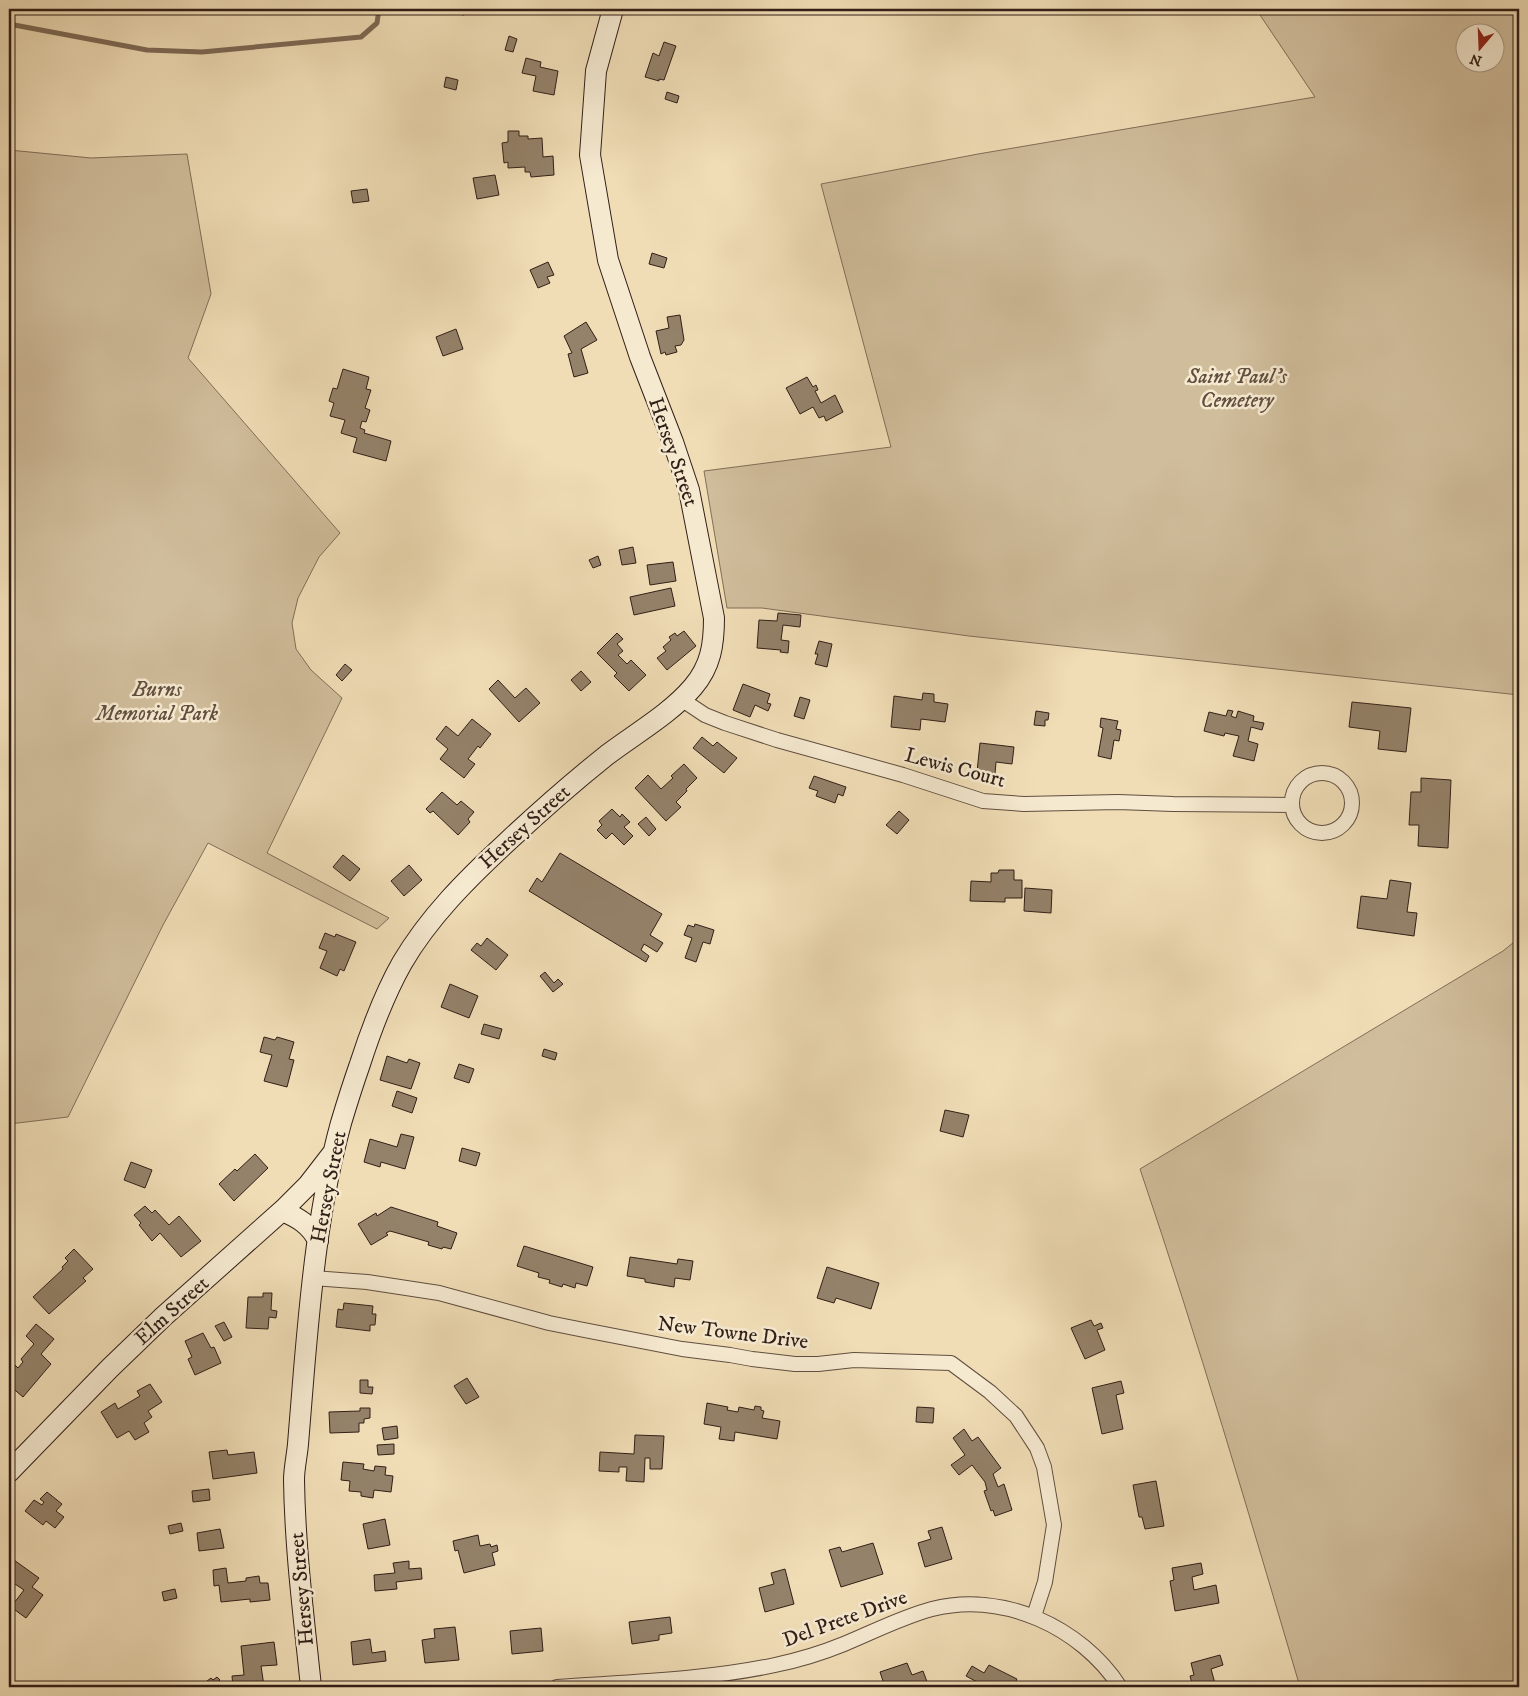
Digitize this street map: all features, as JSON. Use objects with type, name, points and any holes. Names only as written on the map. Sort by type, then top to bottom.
[{"type":"street","name":"Hersey Street","points":[[311,1687],[297,1563],[294,1476],[313,1278],[318,1241],[341,1123],[381,1006],[404,961],[432,920],[471,876],[532,818],[608,755],[681,699],[694,686],[708,664],[714,639],[714,618],[689,490],[673,442],[640,357],[608,260],[590,155],[596,72],[613,9]]},
{"type":"street","name":"Lewis Court","points":[[681,699],[705,715],[725,723],[777,740],[903,775],[983,801],[1024,804],[1118,802],[1292,805]]},
{"type":"street","points":[[1319,772],[1329,773],[1345,783],[1352,800],[1351,809],[1344,824],[1325,833],[1318,833],[1305,828],[1296,818],[1292,805],[1292,795],[1296,786],[1310,774],[1319,772]]},
{"type":"street","name":"Elm Street","points":[[9,1472],[110,1368],[164,1316],[282,1211],[308,1185],[335,1150]]},
{"type":"street","points":[[282,1211],[299,1219],[311,1228],[318,1241]]},
{"type":"street","name":"New Towne Drive","points":[[313,1278],[367,1282],[439,1294],[549,1323],[672,1347],[752,1359],[795,1364],[873,1360],[951,1363],[990,1392],[1016,1416],[1037,1448],[1042,1460],[1054,1525],[1045,1582],[1034,1616]]},
{"type":"street","name":"Del Prete Drive","points":[[557,1687],[702,1676],[799,1660],[843,1645],[913,1615],[964,1604],[1011,1609],[1034,1616],[1060,1629],[1104,1666],[1120,1687]]},
{"type":"green space","name":"Saint Paul's Cemetery","points":[[1256,9],[1519,9],[1519,695],[969,636],[762,608],[727,608],[704,471],[891,447],[821,184],[978,154],[1315,97]]},
{"type":"green space","name":"Burns Memorial Park","points":[[9,150],[91,158],[187,154],[211,294],[188,358],[340,533],[319,557],[298,598],[292,623],[296,649],[311,670],[342,698],[267,853],[389,918],[377,929],[208,843],[163,925],[68,1117],[9,1124]]},
{"type":"green space","points":[[1519,938],[1519,1687],[1300,1687],[1203,1362],[1140,1169],[1503,951]]},
{"type":"building","points":[[442,9],[465,9],[464,15],[441,11]]},
{"type":"building","points":[[509,36],[517,39],[513,52],[505,50]]},
{"type":"building","points":[[664,42],[676,46],[664,80],[659,79],[659,81],[645,77],[653,53],[659,56]]},
{"type":"building","points":[[526,58],[541,62],[540,67],[558,71],[554,95],[533,91],[536,76],[522,73]]},
{"type":"building","points":[[446,77],[458,80],[456,90],[444,87]]},
{"type":"building","points":[[667,92],[679,96],[677,103],[665,99]]},
{"type":"building","points":[[508,131],[519,131],[519,136],[528,136],[528,139],[542,138],[543,157],[553,156],[554,175],[531,177],[530,172],[525,172],[525,167],[508,168],[508,162],[504,163],[502,143],[508,142]]},
{"type":"building","points":[[495,175],[499,195],[477,199],[473,178]]},
{"type":"building","points":[[367,189],[369,201],[353,203],[351,191]]},
{"type":"building","points":[[652,253],[667,258],[664,268],[649,264]]},
{"type":"building","points":[[548,262],[554,275],[547,277],[550,283],[538,288],[530,270]]},
{"type":"building","points":[[680,315],[684,340],[681,345],[675,346],[677,352],[666,355],[665,352],[661,354],[656,331],[669,328],[667,317]]},
{"type":"building","points":[[586,322],[597,340],[581,349],[588,373],[574,377],[568,354],[572,353],[564,336]]},
{"type":"building","points":[[456,329],[463,349],[443,356],[436,337]]},
{"type":"building","points":[[343,369],[369,377],[366,389],[371,390],[365,408],[370,410],[366,422],[362,421],[360,428],[365,430],[364,433],[391,441],[386,461],[353,452],[357,438],[341,433],[345,420],[330,416],[334,403],[329,401],[333,388],[337,389]]},
{"type":"building","points":[[807,377],[813,387],[816,385],[818,390],[815,391],[821,403],[835,395],[843,412],[826,421],[824,416],[819,418],[813,407],[800,414],[786,388]]},
{"type":"building","points":[[633,547],[636,563],[622,565],[619,550]]},
{"type":"building","points":[[598,556],[601,565],[593,568],[589,560]]},
{"type":"building","points":[[673,562],[676,581],[650,585],[647,565]]},
{"type":"building","points":[[671,588],[675,606],[634,615],[630,597]]},
{"type":"building","points":[[778,613],[801,615],[800,627],[783,625],[781,640],[789,641],[788,653],[780,652],[781,650],[757,648],[759,620],[777,621]]},
{"type":"building","points":[[684,631],[696,646],[667,670],[657,658],[666,651],[663,647],[671,640],[669,637],[675,633],[677,636]]},
{"type":"building","points":[[617,633],[623,639],[617,644],[623,651],[618,655],[627,664],[631,660],[646,675],[629,691],[614,676],[617,673],[597,653]]},
{"type":"building","points":[[819,641],[832,644],[827,667],[815,664],[818,654],[815,654]]},
{"type":"building","points":[[345,664],[352,670],[342,681],[336,675]]},
{"type":"building","points":[[581,671],[591,682],[581,691],[571,680]]},
{"type":"building","points":[[498,680],[515,698],[526,688],[540,703],[519,722],[489,689]]},
{"type":"building","points":[[743,684],[770,694],[767,703],[771,704],[768,711],[755,705],[750,717],[733,710]]},
{"type":"building","points":[[923,693],[934,694],[934,702],[948,704],[945,722],[921,719],[920,730],[891,727],[894,696],[922,700]]},
{"type":"building","points":[[800,697],[810,700],[804,719],[794,716]]},
{"type":"building","points":[[1352,702],[1411,708],[1406,752],[1378,749],[1380,731],[1349,727]]},
{"type":"building","points":[[1228,710],[1233,711],[1231,716],[1236,718],[1238,711],[1254,716],[1253,721],[1264,723],[1262,730],[1251,727],[1248,741],[1258,744],[1254,761],[1233,756],[1239,736],[1225,733],[1224,736],[1204,731],[1209,712],[1226,716]]},
{"type":"building","points":[[1036,711],[1049,713],[1048,720],[1045,720],[1045,726],[1034,725]]},
{"type":"building","points":[[1101,718],[1118,721],[1116,729],[1121,730],[1119,741],[1114,740],[1111,759],[1098,756],[1103,728],[1100,727]]},
{"type":"building","points":[[472,719],[491,734],[468,759],[475,764],[464,778],[440,759],[448,749],[436,739],[446,726],[458,736]]},
{"type":"building","points":[[702,737],[713,746],[717,742],[737,758],[724,773],[693,748]]},
{"type":"building","points":[[980,743],[1014,747],[1012,764],[996,762],[995,774],[977,772]]},
{"type":"building","points":[[684,764],[697,778],[676,802],[681,807],[666,821],[635,788],[648,775],[661,789]]},
{"type":"building","points":[[814,776],[846,787],[843,796],[838,794],[835,803],[816,796],[818,791],[809,788]]},
{"type":"building","points":[[1421,778],[1451,780],[1448,848],[1418,846],[1419,825],[1409,825],[1411,792],[1421,792]]},
{"type":"building","points":[[442,792],[457,805],[461,801],[474,812],[468,819],[470,822],[458,835],[433,811],[430,813],[426,809]]},
{"type":"building","points":[[612,809],[620,817],[622,814],[630,822],[624,827],[633,836],[624,845],[612,833],[606,839],[597,830],[602,825],[599,821]]},
{"type":"building","points":[[899,811],[909,820],[897,834],[886,825]]},
{"type":"building","points":[[646,817],[656,829],[649,836],[638,824]]},
{"type":"building","points":[[560,853],[662,914],[650,935],[663,943],[657,952],[644,944],[641,950],[649,956],[646,962],[529,891],[537,878],[542,882]]},
{"type":"building","points":[[343,855],[360,869],[350,881],[333,867]]},
{"type":"building","points":[[409,865],[422,880],[404,896],[391,881]]},
{"type":"building","points":[[999,870],[1014,870],[1014,880],[1022,880],[1022,898],[1005,898],[1005,902],[970,901],[971,881],[991,882],[991,873],[998,873]]},
{"type":"building","points":[[1390,880],[1411,883],[1407,912],[1417,913],[1414,936],[1357,928],[1361,896],[1387,899]]},
{"type":"building","points":[[1025,888],[1052,890],[1051,913],[1024,911]]},
{"type":"building","points":[[695,924],[714,930],[710,944],[703,942],[696,962],[685,958],[692,938],[684,935],[688,925],[694,927]]},
{"type":"building","points":[[325,933],[335,937],[336,934],[356,942],[344,971],[340,969],[337,976],[320,968],[327,951],[319,948]]},
{"type":"building","points":[[487,938],[508,955],[496,970],[471,950],[477,943],[481,946]]},
{"type":"building","points":[[545,972],[554,983],[558,979],[563,984],[553,992],[540,976]]},
{"type":"building","points":[[450,984],[478,996],[469,1018],[441,1007]]},
{"type":"building","points":[[484,1024],[502,1029],[499,1039],[481,1034]]},
{"type":"building","points":[[264,1037],[275,1040],[277,1037],[294,1042],[289,1059],[294,1060],[287,1087],[264,1081],[272,1055],[260,1052]]},
{"type":"building","points":[[544,1049],[557,1053],[555,1060],[542,1056]]},
{"type":"building","points":[[387,1056],[407,1063],[409,1059],[420,1063],[411,1089],[380,1080]]},
{"type":"building","points":[[459,1064],[474,1069],[469,1083],[454,1078]]},
{"type":"building","points":[[397,1091],[417,1098],[412,1113],[392,1106]]},
{"type":"building","points":[[945,1110],[969,1115],[963,1137],[940,1131]]},
{"type":"building","points":[[401,1134],[414,1137],[405,1169],[381,1162],[380,1167],[364,1162],[370,1139],[397,1147]]},
{"type":"building","points":[[462,1148],[480,1153],[476,1166],[459,1161]]},
{"type":"building","points":[[255,1154],[268,1168],[234,1201],[219,1184],[235,1169],[237,1171]]},
{"type":"building","points":[[131,1162],[152,1170],[145,1188],[124,1180]]},
{"type":"building","points":[[145,1206],[152,1213],[155,1210],[169,1225],[179,1216],[201,1241],[181,1257],[160,1233],[152,1241],[139,1225],[141,1223],[134,1215]]},
{"type":"building","points":[[391,1207],[438,1222],[437,1226],[457,1233],[451,1249],[443,1247],[442,1249],[428,1245],[429,1242],[390,1231],[386,1233],[388,1235],[371,1245],[358,1224],[376,1213],[377,1216]]},
{"type":"building","points":[[524,1246],[593,1267],[587,1286],[576,1283],[575,1288],[563,1284],[562,1287],[549,1283],[550,1280],[538,1277],[539,1273],[517,1266]]},
{"type":"building","points":[[74,1249],[93,1269],[83,1278],[86,1281],[49,1314],[33,1297],[63,1269],[62,1267],[68,1261],[65,1258]]},
{"type":"building","points":[[630,1257],[677,1264],[678,1259],[693,1261],[690,1280],[675,1278],[674,1287],[645,1282],[645,1279],[627,1276]]},
{"type":"building","points":[[827,1267],[879,1283],[871,1309],[836,1298],[834,1303],[817,1298]]},
{"type":"building","points":[[263,1293],[272,1293],[271,1310],[277,1311],[276,1318],[269,1317],[268,1329],[246,1328],[248,1297],[263,1297]]},
{"type":"building","points":[[344,1303],[373,1306],[372,1314],[376,1314],[375,1325],[370,1325],[370,1331],[336,1327],[338,1309],[343,1310]]},
{"type":"building","points":[[1091,1320],[1094,1326],[1101,1323],[1103,1328],[1097,1330],[1105,1350],[1085,1359],[1071,1328]]},
{"type":"building","points":[[224,1322],[232,1337],[224,1341],[215,1326]]},
{"type":"building","points":[[36,1324],[54,1339],[41,1354],[51,1364],[23,1397],[9,1385],[9,1368],[13,1363],[18,1368],[23,1362],[21,1359],[34,1344],[26,1336]]},
{"type":"building","points":[[203,1333],[211,1348],[214,1347],[221,1363],[195,1375],[188,1359],[192,1357],[185,1341]]},
{"type":"building","points":[[467,1378],[479,1397],[466,1404],[454,1386]]},
{"type":"building","points":[[360,1380],[368,1380],[368,1387],[373,1387],[372,1394],[360,1393]]},
{"type":"building","points":[[1121,1381],[1124,1393],[1116,1395],[1123,1429],[1102,1434],[1092,1388]]},
{"type":"building","points":[[150,1384],[162,1402],[148,1411],[152,1417],[144,1423],[149,1432],[135,1440],[129,1431],[117,1438],[101,1412],[115,1403],[118,1409],[140,1396],[137,1391]]},
{"type":"building","points":[[707,1403],[728,1407],[727,1410],[738,1412],[739,1407],[754,1410],[755,1406],[761,1407],[761,1410],[764,1411],[762,1418],[780,1421],[777,1439],[735,1432],[734,1441],[719,1439],[721,1427],[704,1424]]},
{"type":"building","points":[[917,1407],[934,1408],[933,1423],[916,1422]]},
{"type":"building","points":[[360,1408],[370,1408],[370,1418],[364,1419],[364,1423],[359,1423],[359,1432],[330,1433],[329,1412],[360,1411]]},
{"type":"building","points":[[397,1426],[398,1438],[384,1440],[382,1428]]},
{"type":"building","points":[[964,1429],[972,1441],[978,1437],[1001,1468],[993,1474],[998,1487],[1004,1484],[1012,1510],[995,1516],[993,1510],[991,1511],[984,1491],[987,1490],[985,1482],[972,1465],[959,1475],[951,1465],[965,1455],[953,1438]]},
{"type":"building","points":[[635,1435],[664,1436],[662,1469],[650,1469],[650,1458],[645,1458],[644,1482],[626,1481],[627,1467],[619,1467],[619,1472],[599,1471],[600,1452],[634,1454]]},
{"type":"building","points":[[394,1444],[394,1454],[378,1455],[377,1445]]},
{"type":"building","points":[[227,1450],[228,1455],[254,1452],[257,1473],[213,1479],[209,1452]]},
{"type":"building","points":[[343,1462],[364,1464],[363,1469],[374,1471],[375,1466],[386,1467],[385,1475],[393,1476],[391,1492],[374,1490],[373,1498],[361,1496],[361,1492],[349,1491],[350,1481],[341,1480]]},
{"type":"building","points":[[1156,1481],[1164,1526],[1145,1529],[1142,1517],[1139,1517],[1133,1485]]},
{"type":"building","points":[[209,1489],[210,1500],[193,1502],[192,1491]]},
{"type":"building","points":[[47,1492],[62,1504],[56,1511],[64,1517],[55,1528],[46,1521],[43,1525],[25,1511],[34,1500],[42,1505],[44,1502],[40,1499]]},
{"type":"building","points":[[385,1519],[390,1545],[368,1549],[363,1524]]},
{"type":"building","points":[[181,1523],[183,1531],[170,1534],[168,1526]]},
{"type":"building","points":[[942,1527],[952,1559],[925,1567],[918,1543],[931,1539],[928,1531]]},
{"type":"building","points":[[220,1529],[224,1548],[199,1551],[197,1533]]},
{"type":"building","points":[[478,1535],[480,1546],[490,1544],[491,1547],[497,1545],[498,1551],[492,1553],[495,1565],[464,1573],[458,1550],[455,1551],[453,1541]]},
{"type":"building","points":[[873,1543],[883,1574],[841,1587],[829,1550],[840,1547],[842,1552]]},
{"type":"building","points":[[14,1560],[39,1578],[32,1587],[43,1595],[26,1618],[11,1607],[24,1590],[9,1580],[9,1568]]},
{"type":"building","points":[[409,1561],[409,1569],[421,1568],[422,1579],[396,1582],[397,1589],[375,1591],[374,1575],[395,1573],[393,1563]]},
{"type":"building","points":[[1201,1563],[1203,1574],[1192,1577],[1194,1590],[1216,1585],[1219,1603],[1175,1611],[1170,1581],[1174,1580],[1172,1568]]},
{"type":"building","points":[[226,1568],[228,1583],[246,1581],[246,1578],[259,1576],[260,1583],[268,1583],[270,1600],[250,1602],[250,1599],[221,1602],[219,1585],[214,1586],[213,1570]]},
{"type":"building","points":[[785,1569],[794,1604],[765,1612],[759,1588],[774,1584],[771,1573]]},
{"type":"building","points":[[175,1589],[177,1598],[164,1601],[162,1592]]},
{"type":"building","points":[[670,1617],[672,1633],[659,1635],[659,1640],[632,1644],[629,1622]]},
{"type":"building","points":[[455,1627],[459,1660],[425,1663],[422,1640],[435,1638],[434,1629]]},
{"type":"building","points":[[541,1628],[543,1651],[512,1654],[510,1631]]},
{"type":"building","points":[[370,1639],[372,1653],[385,1651],[386,1661],[353,1665],[351,1642]]},
{"type":"building","points":[[274,1642],[277,1665],[261,1666],[264,1686],[233,1687],[232,1676],[244,1675],[241,1646]]},
{"type":"building","points":[[1220,1655],[1223,1665],[1211,1669],[1216,1687],[1193,1687],[1190,1676],[1194,1675],[1191,1663]]},
{"type":"building","points":[[907,1663],[912,1675],[923,1671],[929,1687],[885,1687],[880,1672]]},
{"type":"building","points":[[989,1665],[1017,1679],[1013,1687],[977,1687],[979,1683],[966,1676],[972,1666],[984,1673]]},
{"type":"building","points":[[217,1677],[220,1680],[212,1687],[199,1687],[211,1678],[213,1680]]},
{"type":"waterway","points":[[9,24],[147,50],[202,52],[361,37],[377,23],[379,9]]}]
